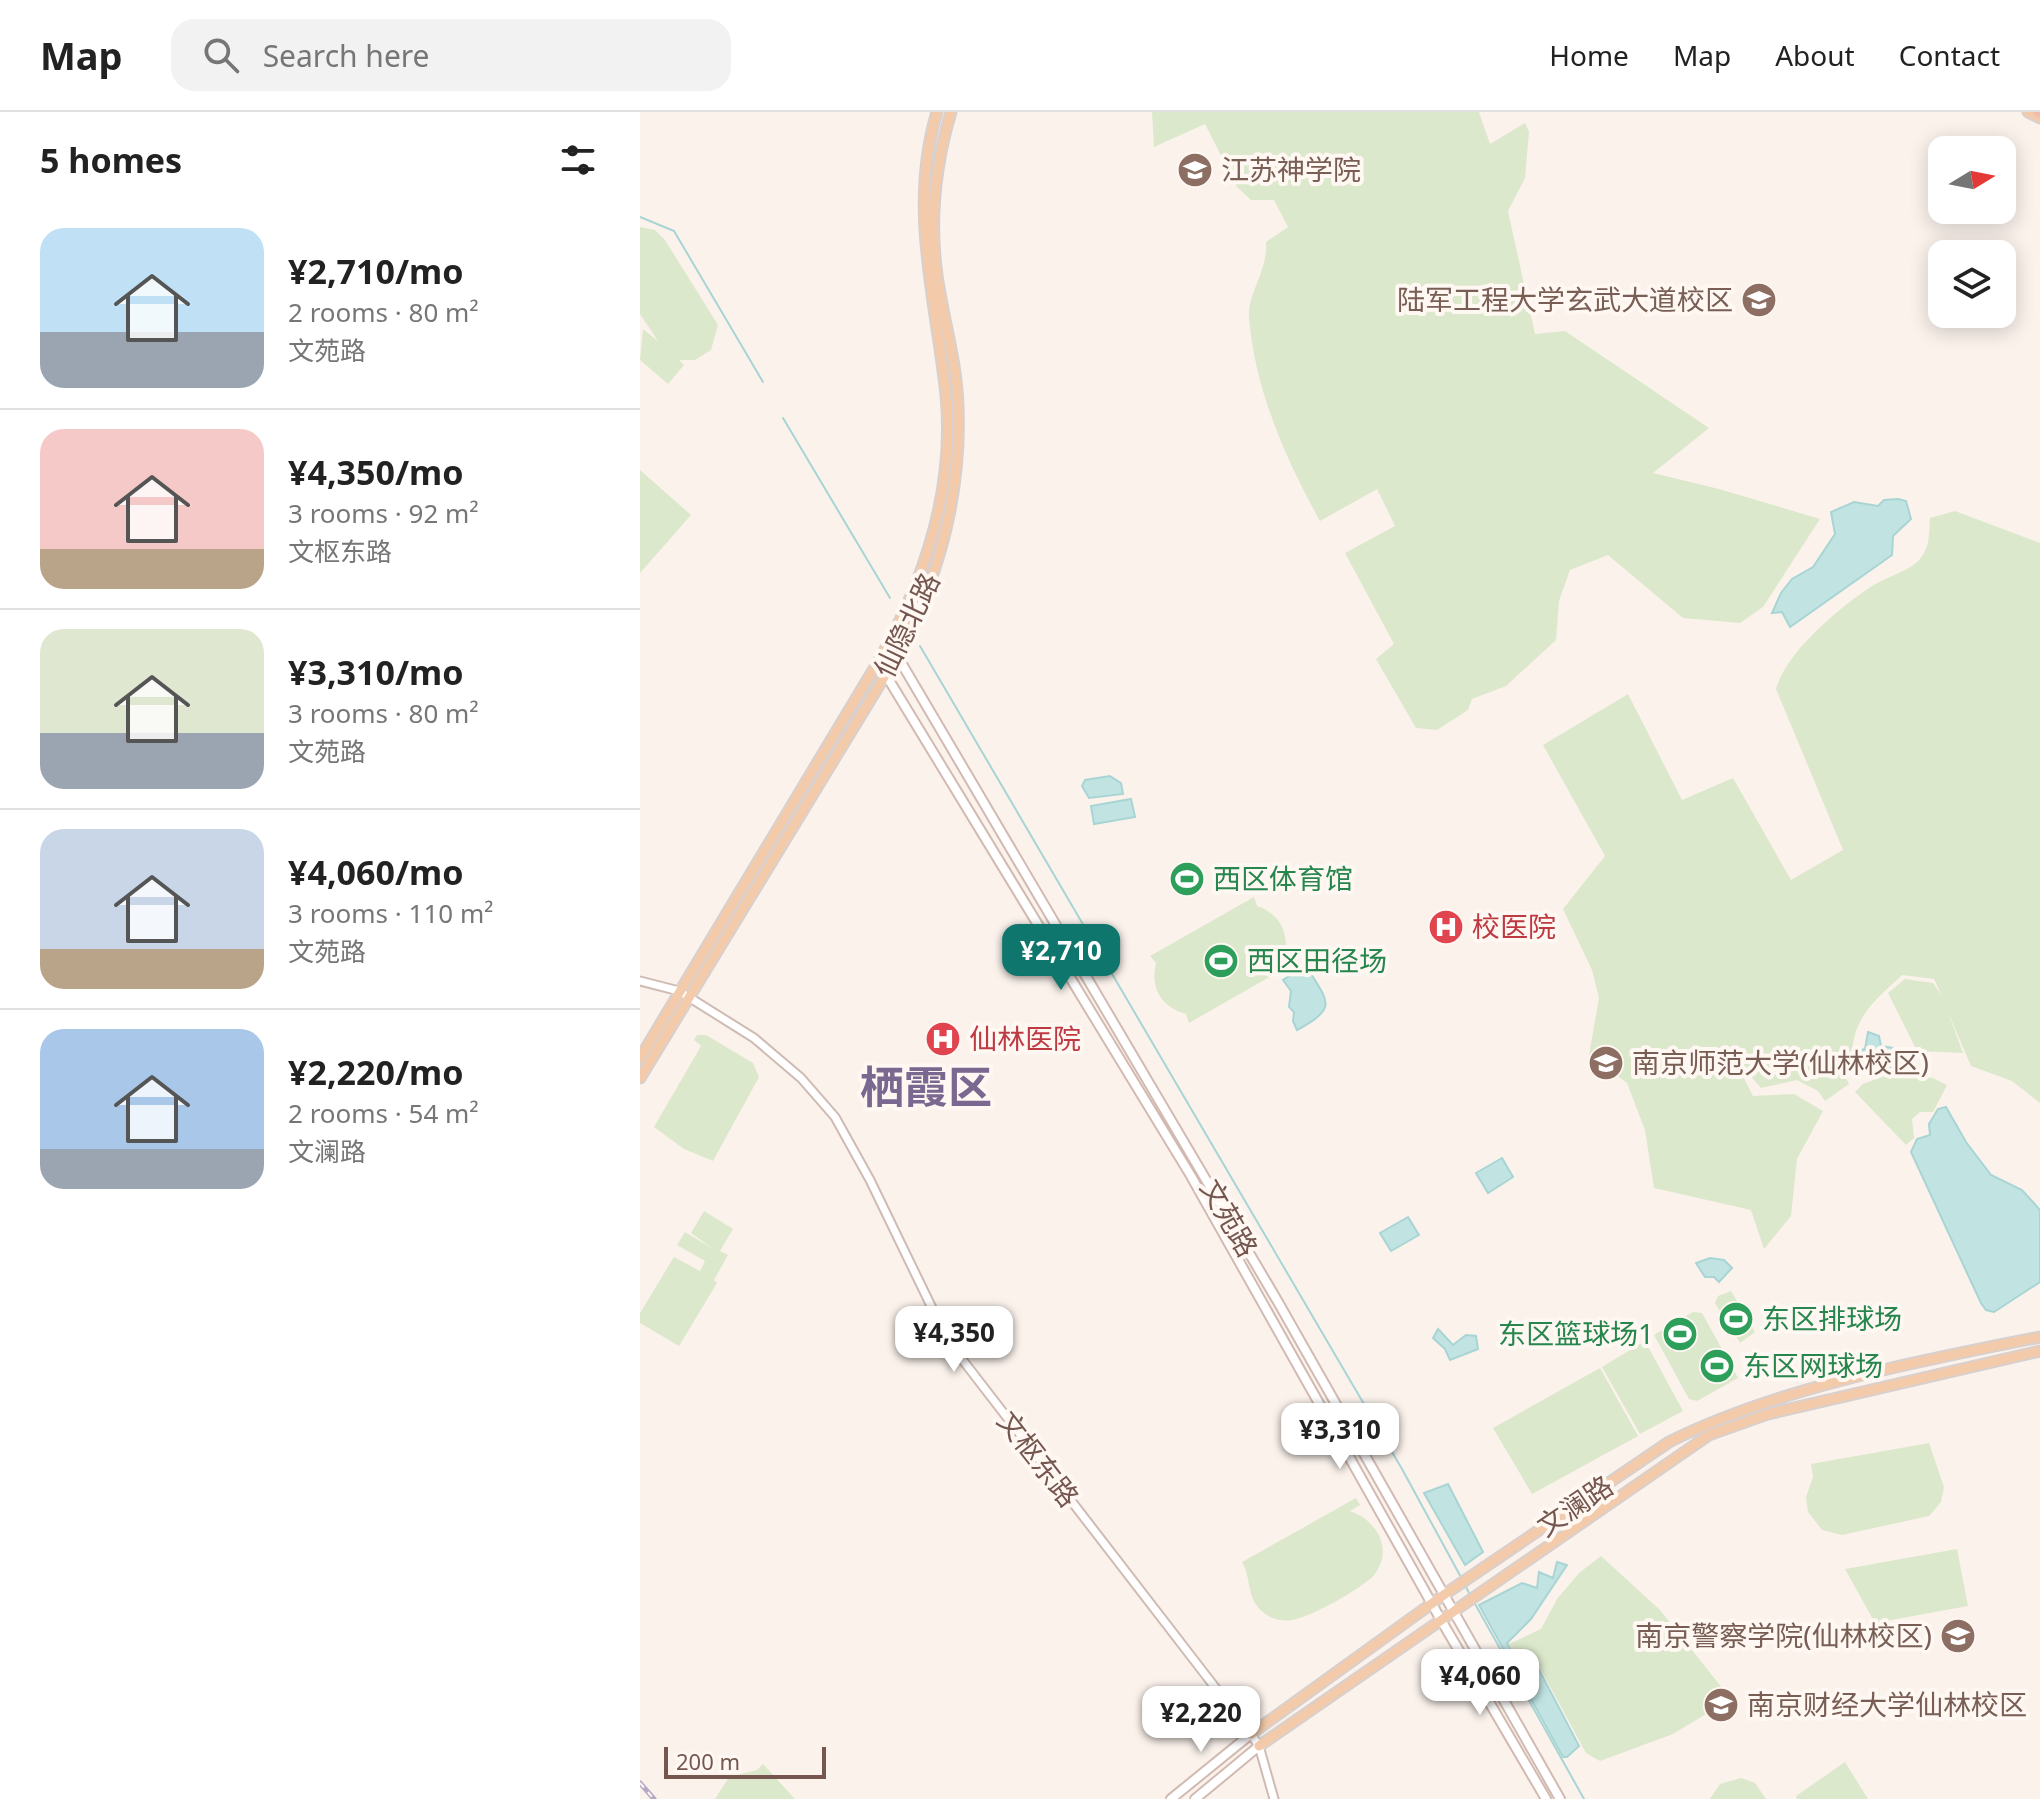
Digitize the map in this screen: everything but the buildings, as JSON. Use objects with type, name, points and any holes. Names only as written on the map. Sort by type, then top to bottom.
[{"type":"main road","name":"仙隐北路","points":[[640,1058],[878,662],[914,595],[943,494],[946,396],[927,277],[923,218],[927,158],[937,112]]},
{"type":"main road","name":"仙隐北路","points":[[640,1078],[886,674],[937,562],[947,528],[957,457],[958,403],[937,276],[933,218],[938,160],[951,112]]},
{"type":"main road","points":[[2028,112],[2039,114]]},
{"type":"main road","name":"文苑路","points":[[889,642],[898,652],[1455,1610],[1560,1799]]},
{"type":"main road","name":"文苑路","points":[[878,662],[1229,1242],[1441,1620],[1546,1799]]},
{"type":"main road","name":"文澜路","points":[[1171,1799],[1251,1734],[1432,1603],[1669,1442],[1702,1425],[1767,1402],[1952,1354],[2040,1337]]},
{"type":"main road","name":"文澜路","points":[[1195,1799],[1259,1746],[1709,1435],[1768,1414],[2040,1351]]},
{"type":"street","points":[[1024,900],[1038,893]]},
{"type":"street","name":"文枢东路","points":[[640,981],[679,991],[754,1038],[782,1061],[835,1117],[870,1180],[948,1341],[1251,1734],[1259,1746],[1274,1799]]},
{"type":"green space","points":[[1152,112],[1479,112],[1490,144],[1525,123],[1529,132],[1525,178],[1508,211],[1535,334],[1565,331],[1709,428],[1653,473],[1820,519],[1763,607],[1740,623],[1683,618],[1608,555],[1570,570],[1559,601],[1556,640],[1506,686],[1472,699],[1468,710],[1437,730],[1416,728],[1376,659],[1394,644],[1345,553],[1395,526],[1377,489],[1320,521],[1284,449],[1258,372],[1249,309],[1264,263],[1266,242],[1288,227],[1274,200],[1251,200],[1237,187],[1205,124],[1154,147]]},
{"type":"green space","points":[[640,227],[655,230],[665,240],[718,325],[711,350],[695,360],[679,360],[684,365],[668,384],[640,360],[643,329],[658,341],[640,314]]},
{"type":"green space","points":[[640,470],[691,515],[640,573]]},
{"type":"green space","points":[[1955,511],[2040,543],[2040,1103],[2012,1081],[1971,1066],[1948,1012],[1963,1053],[1917,1051],[1888,993],[1905,979],[1933,983],[1942,996],[1934,979],[1902,975],[1864,1014],[1855,1035],[1851,1065],[1823,1050],[1822,1053],[1838,1061],[1849,1084],[1825,1101],[1818,1091],[1797,1080],[1761,1088],[1747,1072],[1743,1076],[1753,1096],[1794,1094],[1823,1111],[1797,1159],[1791,1216],[1764,1249],[1751,1210],[1654,1188],[1645,1130],[1627,1083],[1589,1055],[1599,998],[1592,970],[1563,909],[1605,856],[1543,745],[1628,694],[1682,800],[1733,778],[1791,880],[1843,850],[1776,689],[1782,675],[1802,646],[1830,618],[1872,586],[1905,570],[1921,558],[1928,542],[1930,518]]},
{"type":"green space","name":"西区田径场","points":[[1254,897],[1257,906],[1272,914],[1282,926],[1286,941],[1285,958],[1292,964],[1189,1023],[1186,1014],[1170,1007],[1159,995],[1155,981],[1156,963],[1150,956]]},
{"type":"green space","points":[[697,1035],[706,1035],[753,1063],[759,1077],[713,1161],[684,1149],[654,1127],[701,1046],[694,1040]]},
{"type":"green space","points":[[1890,1074],[1933,1078],[1947,1085],[1933,1112],[1920,1112],[1912,1119],[1914,1138],[1906,1145],[1855,1092],[1863,1084]]},
{"type":"green space","points":[[704,1211],[733,1229],[720,1251],[728,1255],[714,1280],[717,1283],[679,1346],[640,1323],[640,1313],[674,1257],[700,1271],[705,1261],[677,1245],[685,1232],[713,1249],[691,1233]]},
{"type":"green space","name":"东区排球场","points":[[1731,1291],[1755,1332],[1740,1343],[1715,1303],[1718,1296]]},
{"type":"green space","points":[[1693,1312],[1702,1313],[1738,1378],[1697,1401],[1689,1399],[1654,1335]]},
{"type":"green space","points":[[1645,1341],[1683,1411],[1640,1434],[1602,1367]]},
{"type":"green space","points":[[1600,1368],[1638,1436],[1532,1494],[1493,1428]]},
{"type":"green space","points":[[1929,1443],[1944,1487],[1941,1502],[1929,1516],[1842,1535],[1822,1530],[1808,1512],[1806,1497],[1813,1477],[1811,1464]]},
{"type":"green space","points":[[1356,1498],[1360,1505],[1350,1511],[1368,1521],[1380,1537],[1382,1556],[1374,1575],[1348,1594],[1300,1618],[1281,1620],[1263,1612],[1254,1601],[1242,1562]]},
{"type":"green space","points":[[1957,1549],[1968,1606],[1875,1623],[1845,1569]]},
{"type":"green space","points":[[1601,1556],[1660,1610],[1731,1699],[1673,1734],[1600,1761],[1586,1753],[1532,1653],[1518,1659],[1509,1644],[1541,1629],[1557,1599],[1579,1573]]},
{"type":"green space","points":[[1845,1762],[1868,1799],[1797,1799],[1796,1796]]},
{"type":"green space","points":[[763,1764],[795,1799],[715,1799],[729,1777],[757,1770]]},
{"type":"green space","points":[[1741,1778],[1755,1783],[1766,1799],[1710,1799],[1720,1784]]},
{"type":"water","points":[[1884,500],[1906,501],[1911,519],[1893,536],[1892,555],[1790,627],[1782,612],[1772,613],[1792,579],[1813,567],[1835,534],[1831,512],[1854,502],[1878,506]]},
{"type":"water","points":[[1110,776],[1121,783],[1123,794],[1089,798],[1082,786],[1085,780]]},
{"type":"water","points":[[1131,799],[1135,817],[1094,824],[1091,806]]},
{"type":"water","points":[[1306,965],[1326,1002],[1320,1015],[1297,1030],[1293,1021],[1294,1012],[1289,1007],[1291,991],[1283,980]]},
{"type":"water","points":[[1868,1032],[1879,1036],[1881,1046],[1893,1048],[1898,1066],[1866,1070],[1861,1050],[1865,1049]]},
{"type":"water","points":[[1946,1107],[1966,1142],[1991,1175],[2022,1190],[2040,1210],[2040,1282],[1994,1312],[1986,1310],[1981,1303],[1911,1152],[1917,1139],[1930,1135],[1929,1124],[1938,1109]]},
{"type":"water","points":[[1502,1158],[1513,1177],[1488,1193],[1476,1173]]},
{"type":"water","points":[[1408,1217],[1419,1235],[1391,1251],[1380,1233]]},
{"type":"water","points":[[1710,1258],[1724,1260],[1732,1268],[1719,1282],[1714,1277],[1705,1277],[1696,1263]]},
{"type":"water","points":[[1438,1329],[1453,1345],[1466,1335],[1476,1336],[1478,1349],[1450,1360],[1445,1349],[1433,1338]]},
{"type":"water","points":[[1448,1484],[1483,1552],[1465,1565],[1424,1493]]},
{"type":"water","points":[[1557,1562],[1567,1565],[1531,1619],[1507,1643],[1516,1660],[1530,1658],[1535,1662],[1579,1746],[1567,1757],[1563,1757],[1479,1605],[1522,1583],[1537,1588],[1539,1572],[1553,1578]]},
{"type":"waterway","points":[[640,217],[674,231],[763,382]]},
{"type":"waterway","points":[[783,418],[890,598]]},
{"type":"waterway","points":[[920,646],[1402,1469],[1462,1579]]},
{"type":"waterway","points":[[1465,1585],[1471,1597]]},
{"type":"waterway","points":[[1474,1602],[1584,1799]]},
{"type":"railway","points":[[640,1783],[654,1799]]},
{"type":"place","name":"江苏神学院","points":[[1195,170]]},
{"type":"place","name":"陆军工程大学玄武大道校区","points":[[1759,300]]},
{"type":"place","name":"西区体育馆","points":[[1187,879]]},
{"type":"place","name":"校医院","points":[[1446,927]]},
{"type":"place","name":"西区田径场","points":[[1221,961]]},
{"type":"place","name":"仙林医院","points":[[943,1039]]},
{"type":"place","name":"南京师范大学(仙林校区)","points":[[1606,1063]]},
{"type":"place","name":"东区排球场","points":[[1736,1319]]},
{"type":"place","name":"东区篮球场1","points":[[1680,1334]]},
{"type":"place","name":"东区网球场","points":[[1717,1366]]},
{"type":"place","name":"南京警察学院(仙林校区)","points":[[1958,1636]]},
{"type":"place","name":"南京财经大学仙林校区","points":[[1721,1705]]},
{"type":"district","name":"栖霞区","points":[[926,1088]]}]
